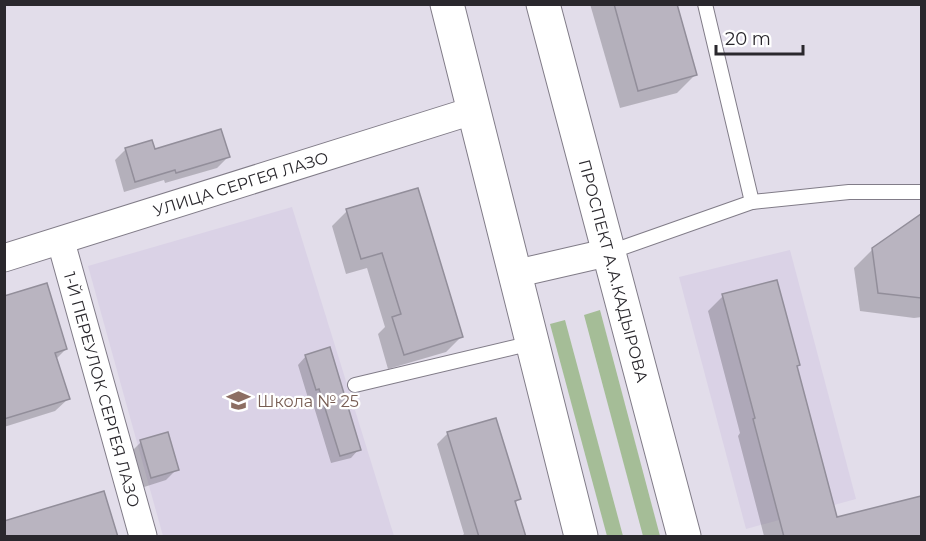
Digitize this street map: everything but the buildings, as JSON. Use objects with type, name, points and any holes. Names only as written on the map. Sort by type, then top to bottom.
[{"type":"street","points":[[447,4],[580,537]]},
{"type":"street","name":"ПРОСПЕКТ А.А.КАДЫРОВА","points":[[543,4],[684,537]]},
{"type":"street","name":"УЛИЦА СЕРГЕЯ ЛАЗО","points":[[4,258],[475,111]]},
{"type":"street","name":"1-Й ПЕРЕУЛОК СЕРГЕЯ ЛАЗО","points":[[61,242],[143,537]]},
{"type":"street","points":[[514,274],[610,252]]},
{"type":"lane","points":[[705,4],[752,202]]},
{"type":"lane","points":[[610,252],[752,202],[849,192],[921,192]]},
{"type":"lane","points":[[355,384],[532,343]]},
{"type":"shaded area","name":"Школа № 25","points":[[292,207],[394,536],[163,536],[88,266]]},
{"type":"shaded area","points":[[790,250],[856,499],[746,529],[679,277]]},
{"type":"green space","points":[[600,310],[660,536],[643,536],[584,315]]},
{"type":"green space","points":[[565,320],[623,536],[607,536],[550,324]]},
{"type":"place","name":"Школа № 25","points":[[239,401]]}]
